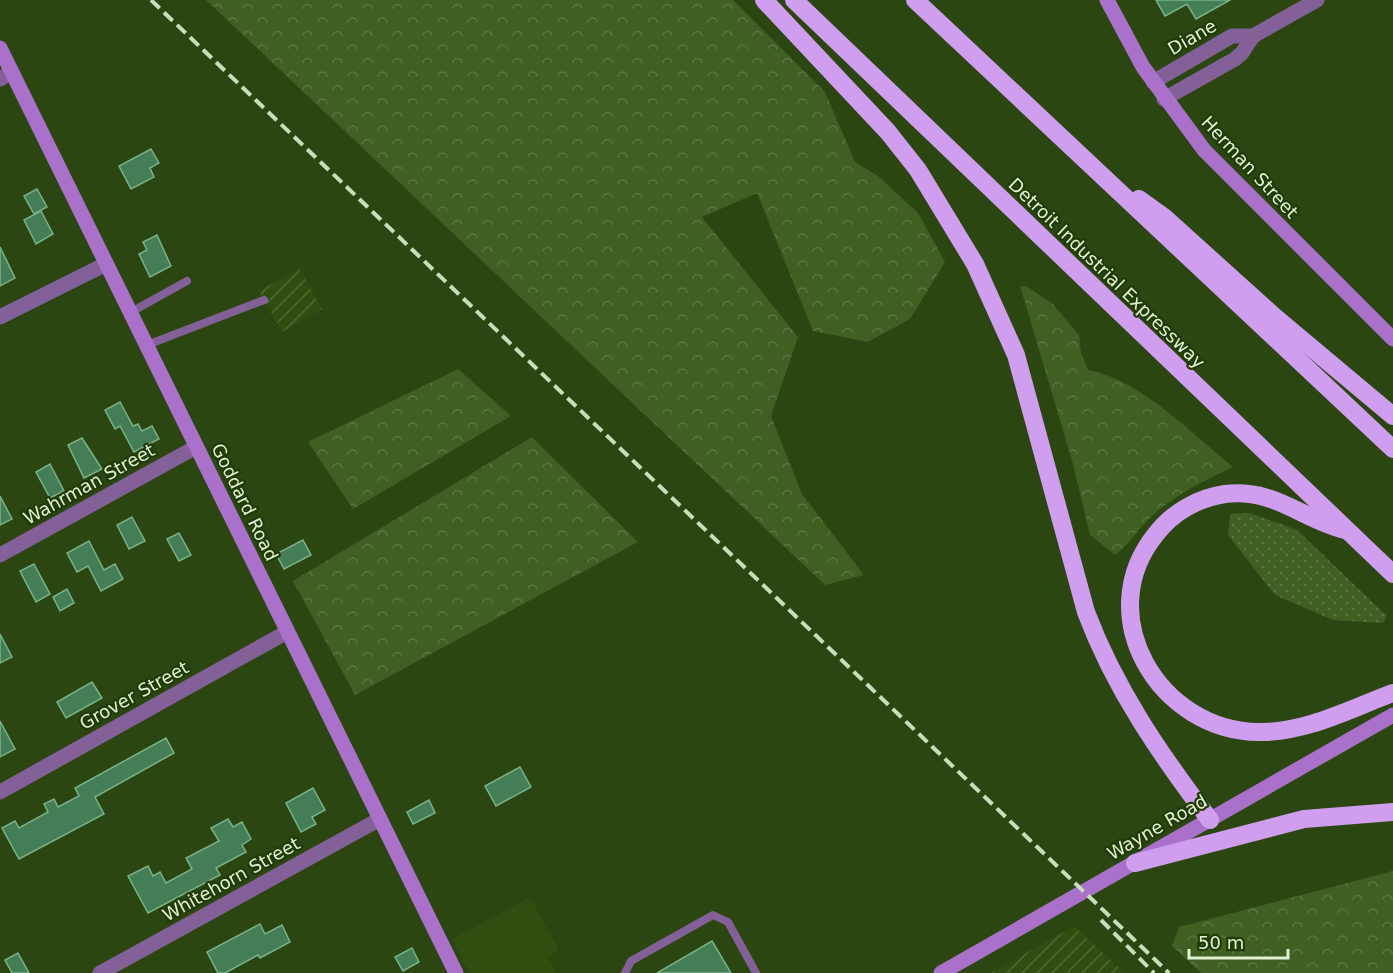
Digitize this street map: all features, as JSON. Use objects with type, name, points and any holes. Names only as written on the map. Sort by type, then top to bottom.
[{"type":"highway","points":[[764,0],[888,132],[918,170],[975,264],[1016,355],[1086,612],[1100,647],[1137,718],[1210,820]]},
{"type":"highway","name":"Detroit Industrial Expressway","points":[[794,0],[1393,574]]},
{"type":"highway","points":[[915,0],[1393,449]]},
{"type":"highway","points":[[1089,165],[1164,217],[1276,318],[1393,416]]},
{"type":"highway","points":[[1348,531],[1321,524],[1301,510],[1262,495],[1226,494],[1204,499],[1186,507],[1159,530],[1138,560],[1131,582],[1129,603],[1136,642],[1154,677],[1178,703],[1207,719],[1238,730],[1274,732],[1302,727],[1393,693]]},
{"type":"highway","points":[[1135,863],[1304,819],[1393,812]]},
{"type":"main road","name":"Herman Street","points":[[1107,0],[1164,99],[1223,171],[1393,339]]},
{"type":"main road","name":"Goddard Road","points":[[0,48],[6,76],[131,312],[456,973]]},
{"type":"main road","name":"Wayne Road","points":[[941,973],[1393,715]]},
{"type":"street","name":"Diane","points":[[1164,99],[1234,59],[1242,53],[1253,36],[1309,2]]},
{"type":"street","name":"Diane","points":[[1153,82],[1232,36],[1253,36]]},
{"type":"street","points":[[0,317],[106,264]]},
{"type":"street","name":"Wahrman Street","points":[[0,555],[196,447]]},
{"type":"street","name":"Grover Street","points":[[0,792],[288,632]]},
{"type":"street","name":"Whitehorn Street","points":[[100,973],[380,819]]},
{"type":"lane","points":[[131,312],[187,281]]},
{"type":"lane","points":[[147,345],[264,300]]},
{"type":"lane","points":[[625,973],[631,961],[713,915],[728,922],[756,973]]},
{"type":"shaded area","points":[[299,268],[322,309],[282,332],[259,291]]},
{"type":"shaded area","points":[[530,897],[559,950],[548,957],[556,973],[469,973],[452,939]]},
{"type":"shaded area","points":[[1074,926],[1125,973],[991,973]]},
{"type":"green space","points":[[206,0],[733,0],[825,92],[855,162],[878,176],[918,213],[945,262],[910,319],[868,342],[813,331],[757,193],[702,217],[798,337],[771,416],[802,494],[864,575],[825,585]]},
{"type":"green space","points":[[1020,286],[1026,286],[1053,304],[1079,335],[1081,353],[1088,370],[1107,375],[1146,396],[1233,467],[1191,488],[1162,507],[1115,555],[1090,535],[1073,464]]},
{"type":"green space","points":[[458,369],[511,416],[353,509],[308,442]]},
{"type":"green space","points":[[532,437],[638,542],[355,695],[293,581]]},
{"type":"green space","points":[[1250,513],[1297,530],[1387,616],[1383,623],[1333,620],[1275,595],[1228,535],[1230,514]]},
{"type":"green space","points":[[1393,871],[1393,973],[1201,973],[1172,946],[1179,927]]},
{"type":"building","points":[[1156,0],[1230,0],[1196,19],[1187,4],[1165,16]]},
{"type":"building","points":[[151,149],[159,163],[150,168],[154,177],[131,189],[119,166]]},
{"type":"building","points":[[37,189],[47,207],[34,214],[24,196]]},
{"type":"building","points":[[41,211],[53,234],[36,244],[24,220]]},
{"type":"building","points":[[157,235],[171,266],[150,277],[139,254],[147,250],[143,242]]},
{"type":"building","points":[[0,247],[15,278],[0,286]]},
{"type":"building","points":[[120,402],[133,426],[138,424],[142,431],[152,426],[159,439],[134,452],[120,426],[115,429],[105,410]]},
{"type":"building","points":[[82,438],[102,469],[84,478],[68,445]]},
{"type":"building","points":[[50,464],[64,491],[50,498],[36,472]]},
{"type":"building","points":[[0,496],[12,519],[0,525]]},
{"type":"building","points":[[132,517],[145,541],[129,549],[117,525]]},
{"type":"building","points":[[179,533],[191,555],[179,561],[167,539]]},
{"type":"building","points":[[303,540],[311,555],[284,569],[276,554]]},
{"type":"building","points":[[89,541],[104,570],[115,564],[123,579],[101,591],[88,566],[77,572],[67,553]]},
{"type":"building","points":[[34,564],[50,594],[36,602],[20,571]]},
{"type":"building","points":[[67,589],[74,603],[60,611],[53,597]]},
{"type":"building","points":[[0,634],[12,657],[0,663]]},
{"type":"building","points":[[92,682],[102,698],[66,718],[57,702]]},
{"type":"building","points":[[0,721],[15,749],[0,757]]},
{"type":"building","points":[[166,738],[174,753],[95,797],[104,814],[19,859],[2,828],[15,821],[19,828],[48,812],[44,804],[54,799],[58,807],[79,796],[75,788]]},
{"type":"building","points":[[520,767],[531,787],[496,806],[485,786]]},
{"type":"building","points":[[313,788],[325,810],[312,817],[316,824],[301,832],[286,803]]},
{"type":"building","points":[[429,800],[435,813],[413,824],[407,812]]},
{"type":"building","points":[[228,819],[233,827],[242,822],[251,839],[242,845],[246,852],[216,868],[220,875],[148,913],[128,876],[148,866],[153,876],[160,872],[166,883],[192,869],[186,858],[219,841],[211,828]]},
{"type":"building","points":[[260,924],[265,934],[282,925],[290,942],[260,958],[258,955],[225,973],[218,973],[207,952]]},
{"type":"building","points":[[712,941],[731,973],[657,973]]},
{"type":"building","points":[[412,948],[419,962],[403,971],[395,957]]},
{"type":"building","points":[[18,953],[29,973],[12,973],[5,960]]},
{"type":"railway","points":[[151,0],[1169,973]]},
{"type":"railway","points":[[1101,920],[1154,973]]}]
